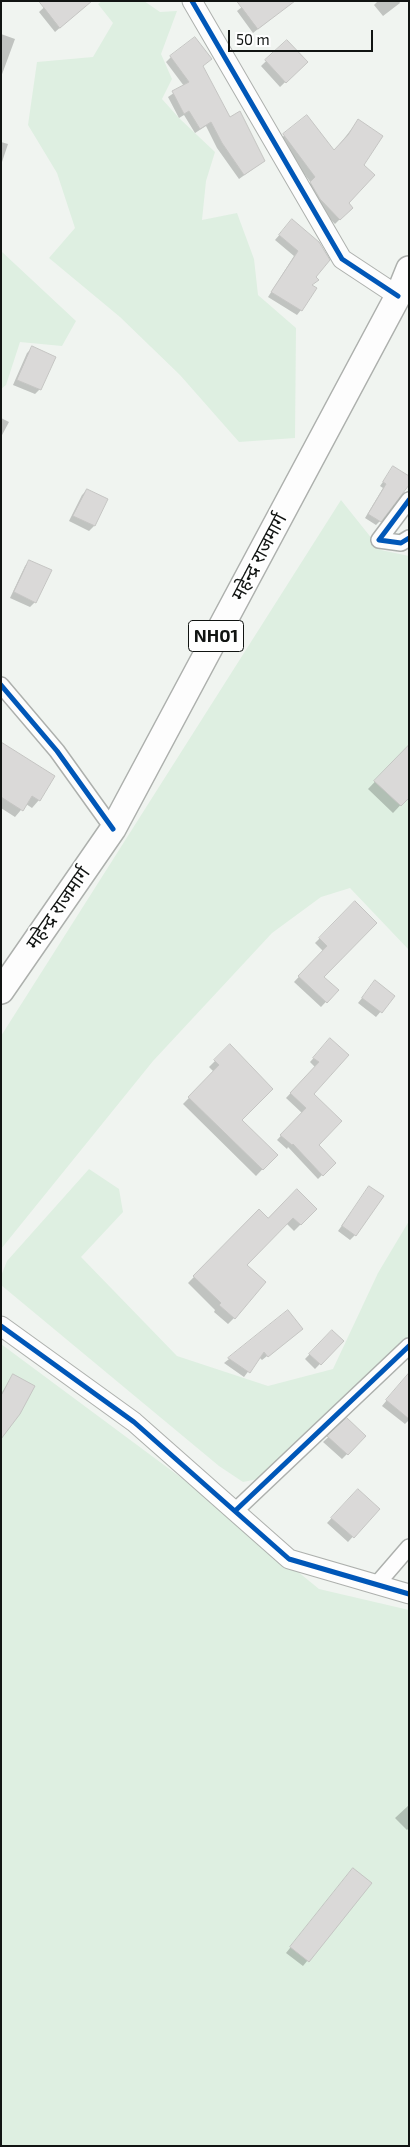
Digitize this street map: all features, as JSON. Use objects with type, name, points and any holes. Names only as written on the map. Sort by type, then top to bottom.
[{"type":"highway","name":"महेन्द्र राजमार्ग","points":[[1,990],[113,829],[398,296],[409,269]]},
{"type":"street","points":[[192,1],[342,258],[398,296]]},
{"type":"street","points":[[409,500],[379,540],[401,543],[409,538]]},
{"type":"street","points":[[1,685],[57,751],[113,829]]},
{"type":"street","points":[[1,1326],[134,1422],[289,1559],[409,1594]]},
{"type":"street","points":[[235,1511],[409,1346]]},
{"type":"street","points":[[377,1584],[409,1547]]},
{"type":"green space","points":[[102,1],[144,1],[160,12],[177,11],[161,54],[172,79],[162,99],[215,152],[206,181],[202,220],[237,213],[254,259],[258,295],[296,328],[295,438],[239,442],[180,375],[120,317],[49,258],[75,228],[57,173],[28,125],[37,62],[93,57],[113,23],[98,4]]},
{"type":"green space","points":[[1,251],[76,321],[62,346],[20,342],[6,385],[1,389]]},
{"type":"green space","points":[[341,500],[381,550],[409,556],[409,950],[350,888],[321,897],[272,933],[153,1061],[1,1249],[1,1036]]},
{"type":"green space","points":[[89,1169],[119,1189],[123,1212],[81,1257],[177,1356],[268,1386],[333,1369],[378,1273],[409,1221],[409,1338],[258,1479],[243,1482],[219,1466],[1,1285],[1,1276],[7,1261]]},
{"type":"green space","points":[[1,1344],[199,1491],[319,1589],[409,1610],[409,2146],[1,2146]]},
{"type":"building","points":[[39,1],[92,1],[60,28]]},
{"type":"building","points":[[237,1],[295,1],[258,29]]},
{"type":"building","points":[[195,37],[212,59],[203,66],[230,117],[240,111],[265,161],[244,175],[222,143],[211,122],[200,129],[189,111],[184,114],[172,91],[189,82],[170,56]]},
{"type":"building","points":[[287,40],[308,62],[286,83],[265,60]]},
{"type":"building","points":[[307,115],[334,150],[348,135],[358,119],[383,136],[364,165],[375,175],[349,203],[353,208],[340,220],[320,199],[310,182],[315,177],[283,134]]},
{"type":"building","points":[[292,219],[319,242],[330,260],[316,277],[319,280],[312,285],[317,288],[302,311],[271,292],[298,251],[279,235]]},
{"type":"building","points":[[32,346],[56,357],[41,390],[17,380]]},
{"type":"building","points":[[393,466],[409,476],[409,485],[381,522],[368,514],[386,484],[383,482]]},
{"type":"building","points":[[87,489],[108,499],[95,526],[73,516]]},
{"type":"building","points":[[29,560],[52,570],[36,603],[14,592]]},
{"type":"building","points":[[1,742],[55,776],[40,801],[32,796],[23,811],[1,797]]},
{"type":"building","points":[[409,745],[409,798],[401,806],[374,781]]},
{"type":"building","points":[[355,901],[377,923],[324,977],[339,990],[327,1003],[298,976],[327,946],[319,938]]},
{"type":"building","points":[[375,980],[395,996],[382,1013],[362,998]]},
{"type":"building","points":[[330,1038],[349,1055],[314,1094],[342,1121],[319,1145],[336,1163],[323,1176],[293,1144],[280,1135],[306,1108],[290,1093],[319,1062],[313,1058]]},
{"type":"building","points":[[230,1044],[273,1089],[242,1120],[278,1155],[263,1170],[188,1097],[219,1065],[214,1060]]},
{"type":"building","points":[[369,1186],[384,1196],[356,1236],[342,1226]]},
{"type":"building","points":[[297,1189],[317,1209],[301,1225],[293,1218],[247,1265],[266,1282],[235,1319],[219,1305],[221,1303],[193,1276],[259,1209],[268,1218]]},
{"type":"building","points":[[288,1310],[303,1329],[268,1357],[264,1352],[250,1373],[228,1358]]},
{"type":"building","points":[[332,1330],[344,1341],[321,1365],[309,1354]]},
{"type":"building","points":[[409,1373],[409,1419],[386,1400]]},
{"type":"building","points":[[13,1374],[35,1386],[20,1414],[1,1439],[1,1396]]},
{"type":"building","points":[[347,1418],[366,1436],[348,1455],[327,1436]]},
{"type":"building","points":[[358,1489],[380,1509],[354,1538],[331,1518]]},
{"type":"building","points":[[353,1868],[372,1883],[309,1962],[290,1947]]},
{"type":"cycle path","points":[[192,1],[342,259],[398,296]]},
{"type":"cycle path","points":[[409,500],[379,540],[401,543],[409,538]]},
{"type":"cycle path","points":[[1,685],[57,751],[113,829]]},
{"type":"cycle path","points":[[1,1326],[134,1422],[289,1559],[409,1594]]},
{"type":"cycle path","points":[[235,1511],[409,1346]]}]
